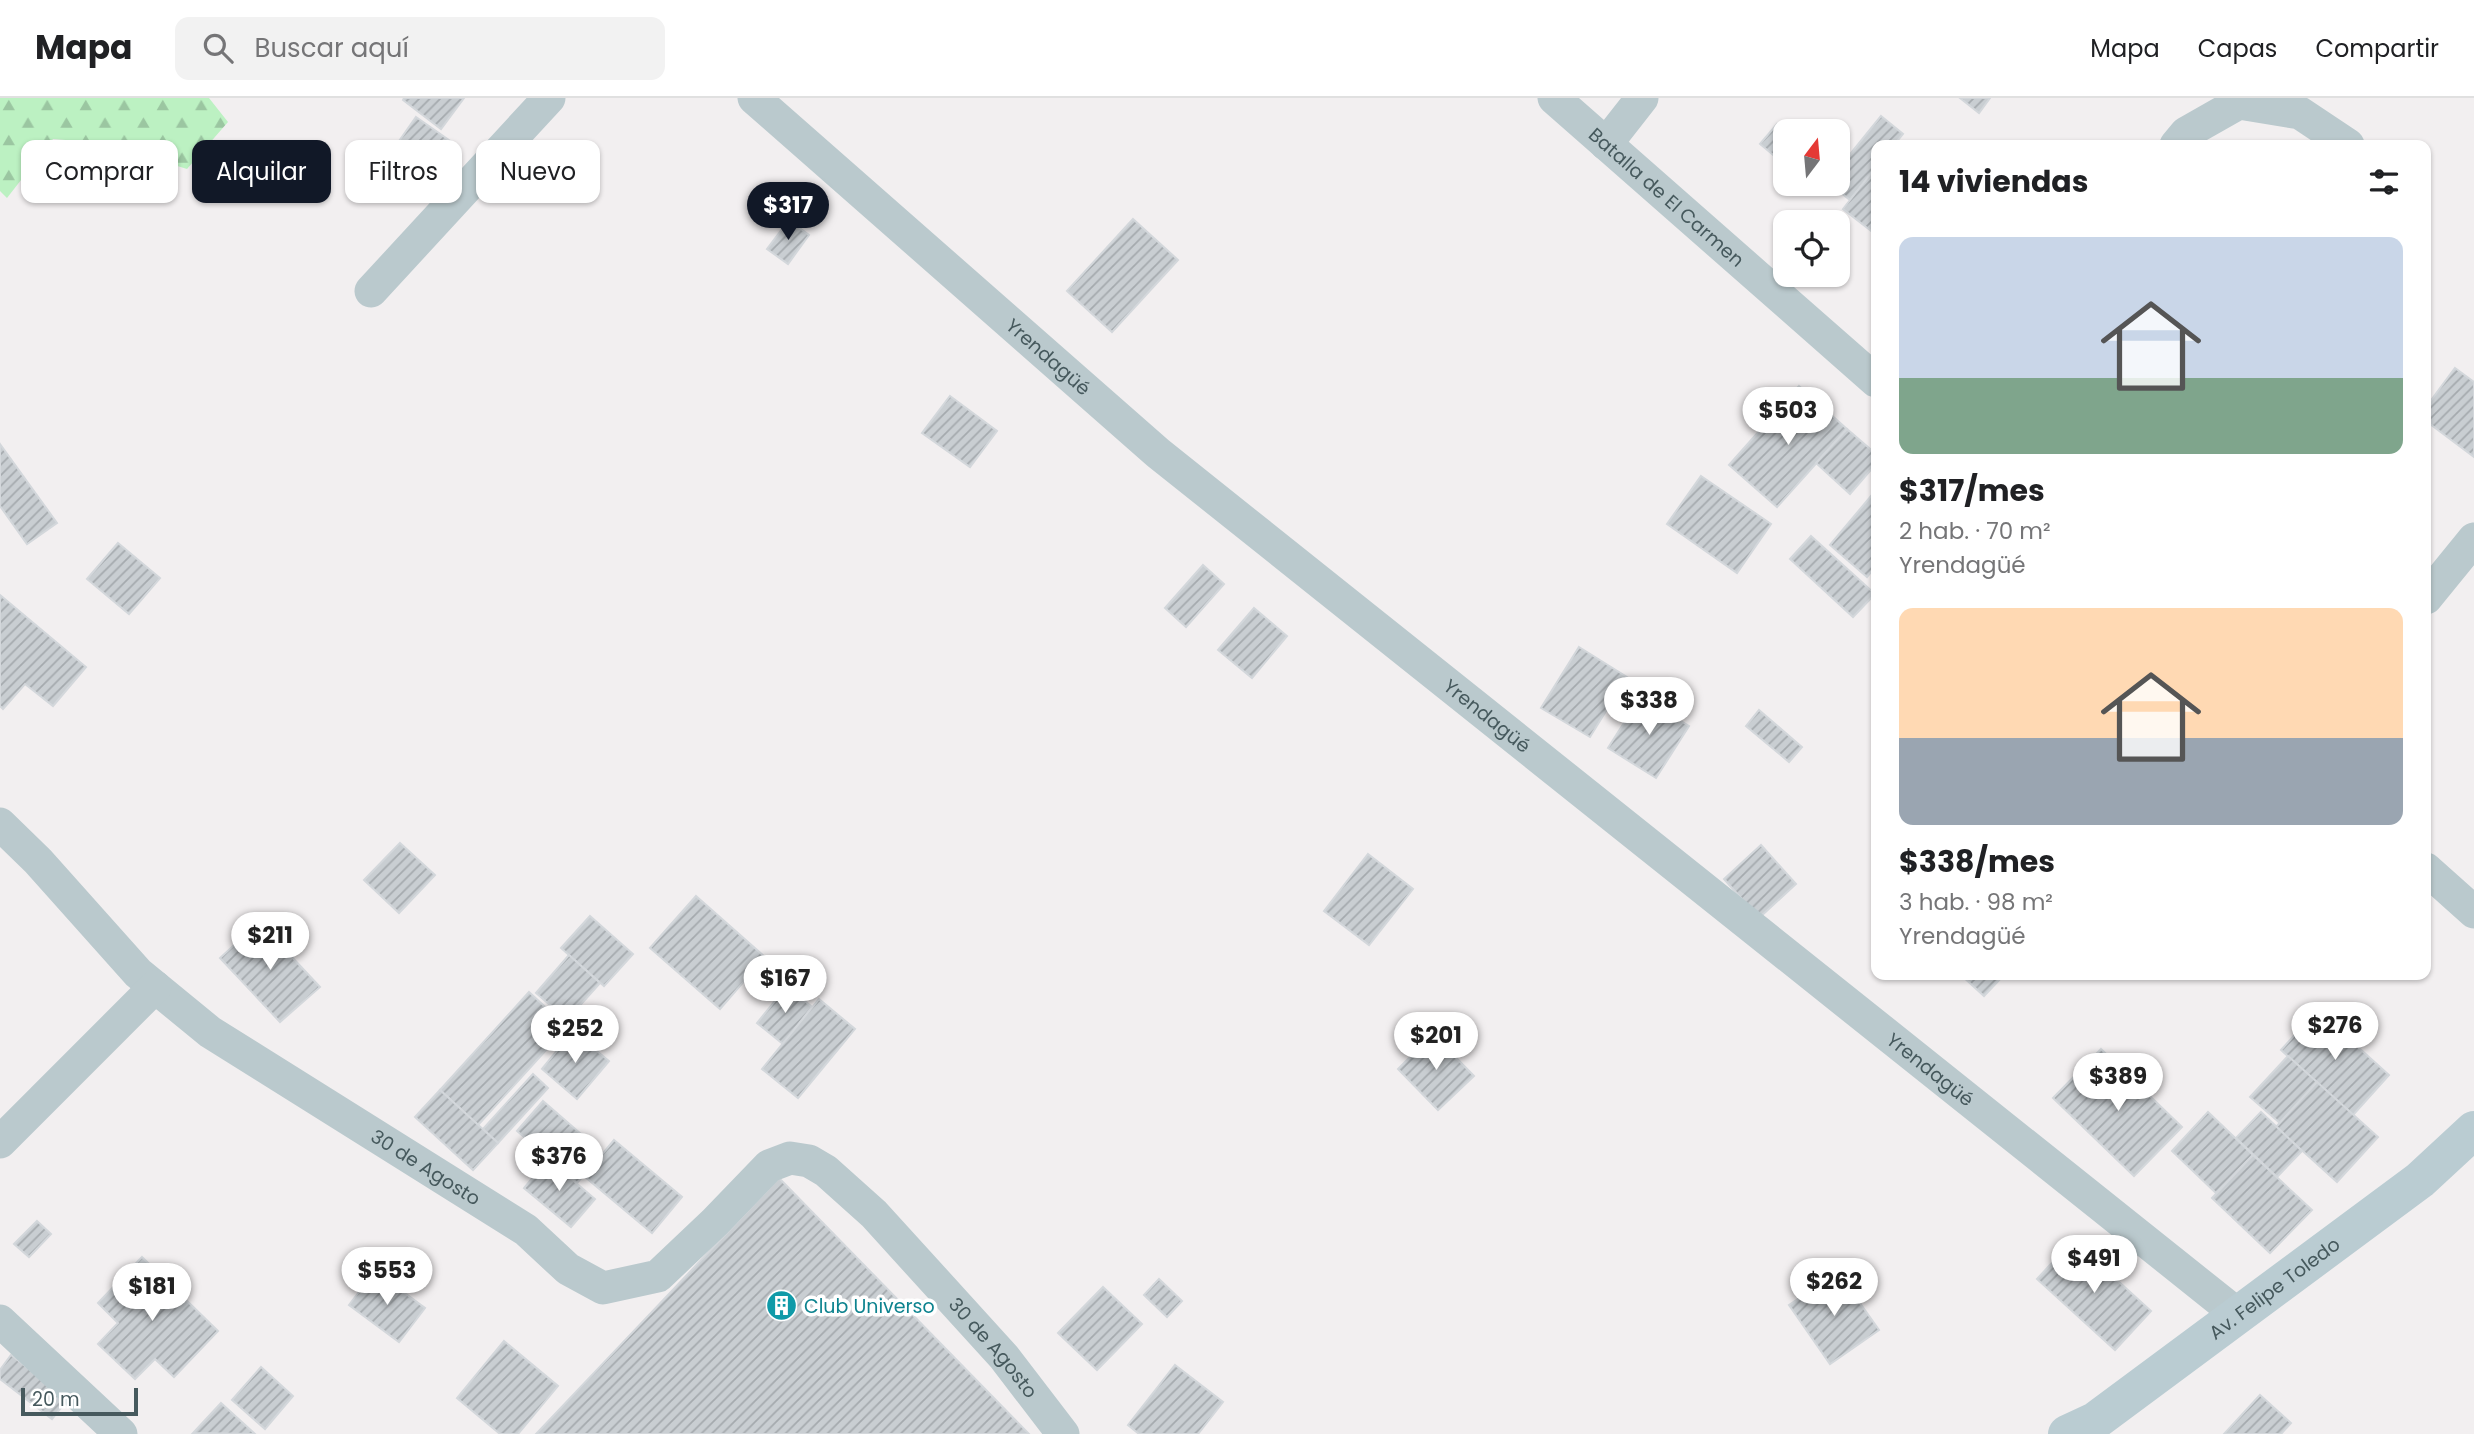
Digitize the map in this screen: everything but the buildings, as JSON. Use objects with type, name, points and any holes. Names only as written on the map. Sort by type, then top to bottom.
[{"type":"main road","name":"Av. Felipe Toledo","points":[[2067,1434],[2095,1421],[2420,1181],[2474,1130]]},
{"type":"street","points":[[371,291],[549,98]]},
{"type":"street","name":"Yrendagüé","points":[[754,98],[1158,453],[2237,1314]]},
{"type":"street","name":"Batalla de El Carmen","points":[[1554,98],[1871,377]]},
{"type":"street","points":[[1606,144],[1642,98]]},
{"type":"street","points":[[2180,140],[2186,133],[2239,103],[2300,113],[2340,140]]},
{"type":"street","points":[[2431,592],[2474,539]]},
{"type":"street","name":"30 de Agosto","points":[[0,824],[38,861],[138,974],[211,1032],[526,1230],[568,1269],[603,1288],[618,1287],[632,1280],[658,1276],[769,1166],[790,1158],[809,1161],[826,1171],[874,1214],[1004,1357],[1063,1434]]},
{"type":"street","points":[[2431,873],[2474,912]]},
{"type":"street","points":[[0,1142],[155,987]]},
{"type":"street","points":[[0,1321],[121,1434]]},
{"type":"green space","points":[[0,98],[209,98],[228,122],[212,140],[192,140],[192,163],[187,169],[178,166],[178,140],[21,140],[21,180],[7,198],[0,191]]},
{"type":"place","name":"Club Universo","points":[[781,1306]]}]
